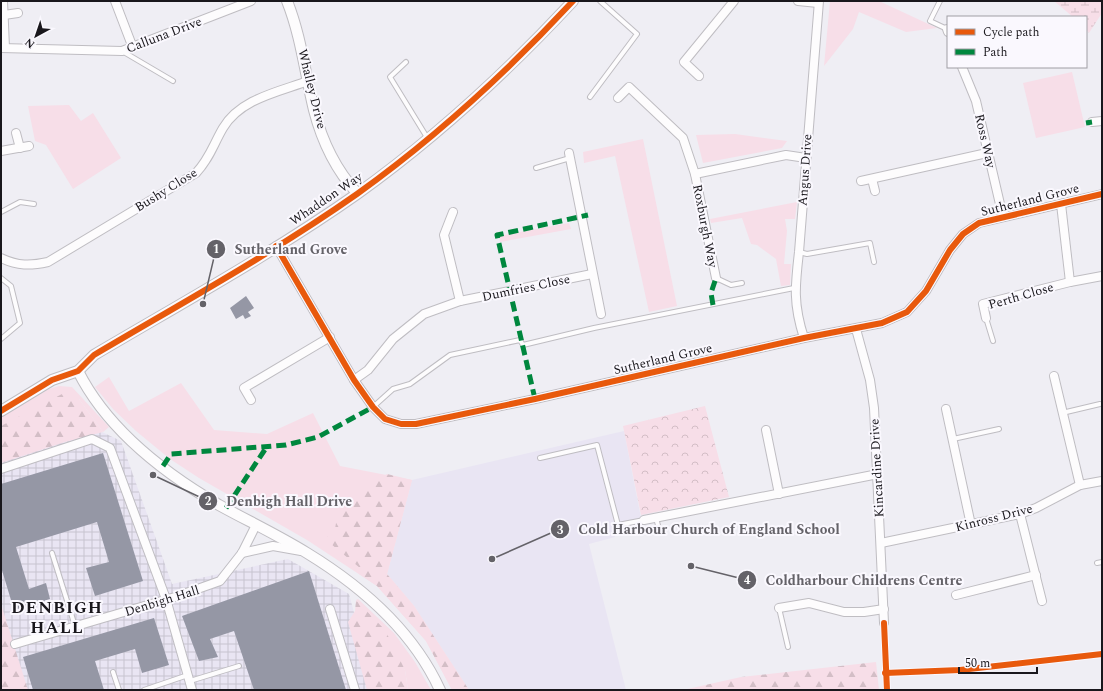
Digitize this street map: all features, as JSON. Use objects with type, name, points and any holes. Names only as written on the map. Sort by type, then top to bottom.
[{"type":"street","points":[[3,1],[3,48]]},
{"type":"street","points":[[114,1],[132,48]]},
{"type":"street","name":"Calluna Drive","points":[[3,48],[122,51],[251,1]]},
{"type":"street","name":"Whalley Drive","points":[[287,1],[295,21],[314,112],[330,154],[342,176],[357,193]]},
{"type":"street","name":"Whaddon Way","points":[[1,411],[52,380],[78,371],[94,355],[276,246],[357,193],[428,138],[532,44],[573,1]]},
{"type":"street","points":[[699,76],[684,62],[734,1]]},
{"type":"street","points":[[798,1],[818,2]]},
{"type":"street","name":"Angus Drive","points":[[804,338],[798,320],[794,288],[799,252],[818,2]]},
{"type":"street","points":[[4,15],[18,13]]},
{"type":"street","name":"Ross Way","points":[[962,68],[976,101],[1003,217]]},
{"type":"street","name":"Bushy Close","points":[[1,258],[17,265],[33,266],[48,262],[196,173],[207,162],[224,127],[238,111],[255,100],[308,82]]},
{"type":"street","name":"Roxburgh Way","points":[[618,98],[629,87],[683,138],[695,174],[716,278]]},
{"type":"street","points":[[1092,122],[1102,121]]},
{"type":"street","points":[[16,133],[20,148]]},
{"type":"street","points":[[1,151],[29,146]]},
{"type":"street","points":[[861,182],[987,153]]},
{"type":"street","name":"Roxburgh Way","points":[[695,174],[786,155],[806,158]]},
{"type":"street","points":[[570,156],[601,314]]},
{"type":"street","points":[[872,179],[874,191]]},
{"type":"street","name":"Sutherland Grove","points":[[276,246],[330,336],[354,380],[373,407],[385,419],[401,424],[416,424],[535,399],[804,338],[882,323],[907,312],[926,291],[950,250],[963,234],[979,223],[1102,194]]},
{"type":"street","name":"Perth Close","points":[[1061,204],[1070,282]]},
{"type":"street","points":[[453,212],[444,235],[460,301]]},
{"type":"street","name":"Dumfries Close","points":[[354,380],[368,370],[393,339],[424,314],[460,301],[592,274]]},
{"type":"street","name":"Perth Close","points":[[986,318],[983,304],[1070,282],[1102,276]]},
{"type":"street","name":"Kincardine Drive","points":[[856,329],[870,380],[874,408],[884,623]]},
{"type":"street","points":[[251,400],[244,388],[330,336]]},
{"type":"street","points":[[78,371],[86,386],[104,411],[119,428],[150,457],[186,484],[218,504],[306,552],[340,575],[367,596],[395,623],[418,651],[440,690]]},
{"type":"street","points":[[1054,376],[1080,486]]},
{"type":"street","points":[[946,409],[971,525]]},
{"type":"street","points":[[766,430],[779,494]]},
{"type":"street","points":[[1,468],[92,439],[110,448],[166,599],[192,690]]},
{"type":"street","points":[[644,520],[878,474]]},
{"type":"street","name":"Kinross Drive","points":[[881,543],[1020,514],[1036,508],[1080,486],[1102,480]]},
{"type":"street","points":[[1020,514],[1042,601]]},
{"type":"street","name":"Denbigh Hall","points":[[15,644],[75,627],[220,581],[242,553],[256,525]]},
{"type":"street","points":[[242,553],[274,546],[306,552]]},
{"type":"street","points":[[956,595],[1036,575]]},
{"type":"street","points":[[779,608],[809,603],[844,612],[864,612],[884,609]]},
{"type":"street","points":[[330,609],[355,690]]},
{"type":"lane","points":[[590,97],[637,34],[600,1]]},
{"type":"lane","points":[[940,1],[930,21],[947,30]]},
{"type":"lane","points":[[122,51],[173,81]]},
{"type":"lane","points":[[406,62],[390,77],[428,138]]},
{"type":"lane","points":[[536,168],[570,156]]},
{"type":"lane","points":[[1,212],[20,202],[34,204]]},
{"type":"lane","points":[[799,252],[807,254],[870,243],[874,262]]},
{"type":"lane","points":[[1,278],[11,286],[20,323],[1,339]]},
{"type":"lane","points":[[716,278],[731,285],[742,283]]},
{"type":"lane","points":[[373,407],[393,389],[410,384],[450,355],[520,340],[523,345],[594,328],[794,288]]},
{"type":"lane","name":"Perth Close","points":[[986,318],[993,341]]},
{"type":"lane","points":[[1062,413],[1100,404]]},
{"type":"lane","points":[[953,439],[1000,429]]},
{"type":"lane","points":[[540,458],[597,445],[618,525],[644,520]]},
{"type":"lane","points":[[656,518],[658,529]]},
{"type":"lane","points":[[52,553],[75,627]]},
{"type":"lane","points":[[779,608],[788,647]]},
{"type":"lane","points":[[144,690],[239,666]]},
{"type":"lane","points":[[113,672],[119,690]]},
{"type":"shaded area","points":[[83,423],[121,441],[172,584],[288,559],[349,594],[375,690],[21,690],[1,628],[1,448]]},
{"type":"shaded area","points":[[624,431],[641,518],[613,524],[615,537],[589,544],[626,690],[469,690],[414,606],[387,574],[412,480]]},
{"type":"green space","points":[[830,1],[879,1],[937,28],[906,32],[859,12],[853,29],[824,66]]},
{"type":"green space","points":[[1054,1],[1102,1],[1102,13],[1089,33],[1087,30],[1087,16],[1072,16]]},
{"type":"green space","points":[[1072,72],[1085,127],[1036,138],[1023,83]]},
{"type":"green space","points":[[69,105],[81,121],[93,113],[121,158],[73,189],[46,145],[35,141],[28,106]]},
{"type":"green space","points":[[735,134],[787,141],[782,148],[703,163],[696,135]]},
{"type":"green space","points":[[643,139],[677,306],[649,312],[615,156],[584,163],[583,152]]},
{"type":"green space","points":[[797,202],[795,219],[785,219],[787,231],[784,264],[791,264],[790,285],[781,286],[776,259],[757,245],[751,244],[742,218],[711,223],[710,219]]},
{"type":"green space","points":[[569,223],[571,229],[500,242],[499,236]]},
{"type":"green space","points":[[109,377],[129,411],[181,383],[214,430],[267,434],[313,413],[340,466],[412,480],[387,574],[414,606],[469,690],[452,690],[426,641],[377,586],[307,540],[199,478],[170,459],[136,431],[113,409],[95,387]]},
{"type":"green space","points":[[59,386],[72,387],[109,427],[103,432],[79,399],[1,426],[1,416],[49,389]]},
{"type":"green space","points":[[62,394],[79,399],[103,432],[65,442],[1,463],[1,426]]},
{"type":"green space","points":[[705,406],[729,497],[641,515],[623,426]]},
{"type":"green space","points":[[387,474],[412,480],[387,574],[414,606],[469,690],[452,690],[426,641],[377,586],[359,574],[360,568],[325,539],[335,529],[338,511],[368,486]]},
{"type":"green space","points":[[358,599],[394,633],[415,662],[431,690],[408,690],[405,670],[364,609],[356,600]]},
{"type":"green space","points":[[356,600],[385,630],[405,670],[408,690],[367,690],[348,622],[355,611]]},
{"type":"green space","points":[[1,604],[28,690],[1,690]]},
{"type":"green space","points":[[876,662],[879,690],[683,690],[741,677]]},
{"type":"building","points":[[246,296],[254,308],[248,312],[251,316],[245,319],[243,315],[236,319],[230,308]]},
{"type":"building","points":[[103,453],[143,581],[95,596],[86,568],[109,562],[97,522],[16,547],[29,589],[46,583],[50,599],[14,610],[1,567],[1,484]]},
{"type":"building","points":[[309,571],[346,690],[254,690],[234,631],[210,639],[218,657],[199,661],[182,616]]},
{"type":"building","points":[[154,618],[169,665],[142,673],[135,649],[95,661],[104,690],[33,690],[23,657]]},
{"type":"marked path","points":[[1086,123],[1092,122]]},
{"type":"marked path","points":[[535,399],[497,235],[588,215]]},
{"type":"marked path","points":[[713,305],[711,293],[716,278]]},
{"type":"marked path","points":[[163,466],[171,454],[286,445],[318,437],[373,407]]},
{"type":"marked path","points":[[226,508],[266,448]]},
{"type":"cycle path","points":[[1,411],[52,380],[78,371],[94,355],[293,237],[357,194],[386,173],[470,103],[496,79],[573,1]]},
{"type":"cycle path","points":[[276,246],[354,380],[373,407],[385,419],[401,424],[416,424],[535,399],[804,338],[882,323],[907,312],[926,291],[950,250],[963,234],[979,223],[1102,194]]},
{"type":"cycle path","points":[[884,623],[887,690]]},
{"type":"cycle path","points":[[885,673],[960,670],[1102,654]]},
{"type":"place","name":"Sutherland Grove","points":[[203,304]]},
{"type":"place","name":"Denbigh Hall Drive","points":[[153,475]]},
{"type":"place","name":"Cold Harbour Church of England School","points":[[492,559]]},
{"type":"place","name":"Coldharbour Childrens Centre","points":[[691,566]]},
{"type":"district","name":"DENBIGH HALL","points":[[57,618]]}]
